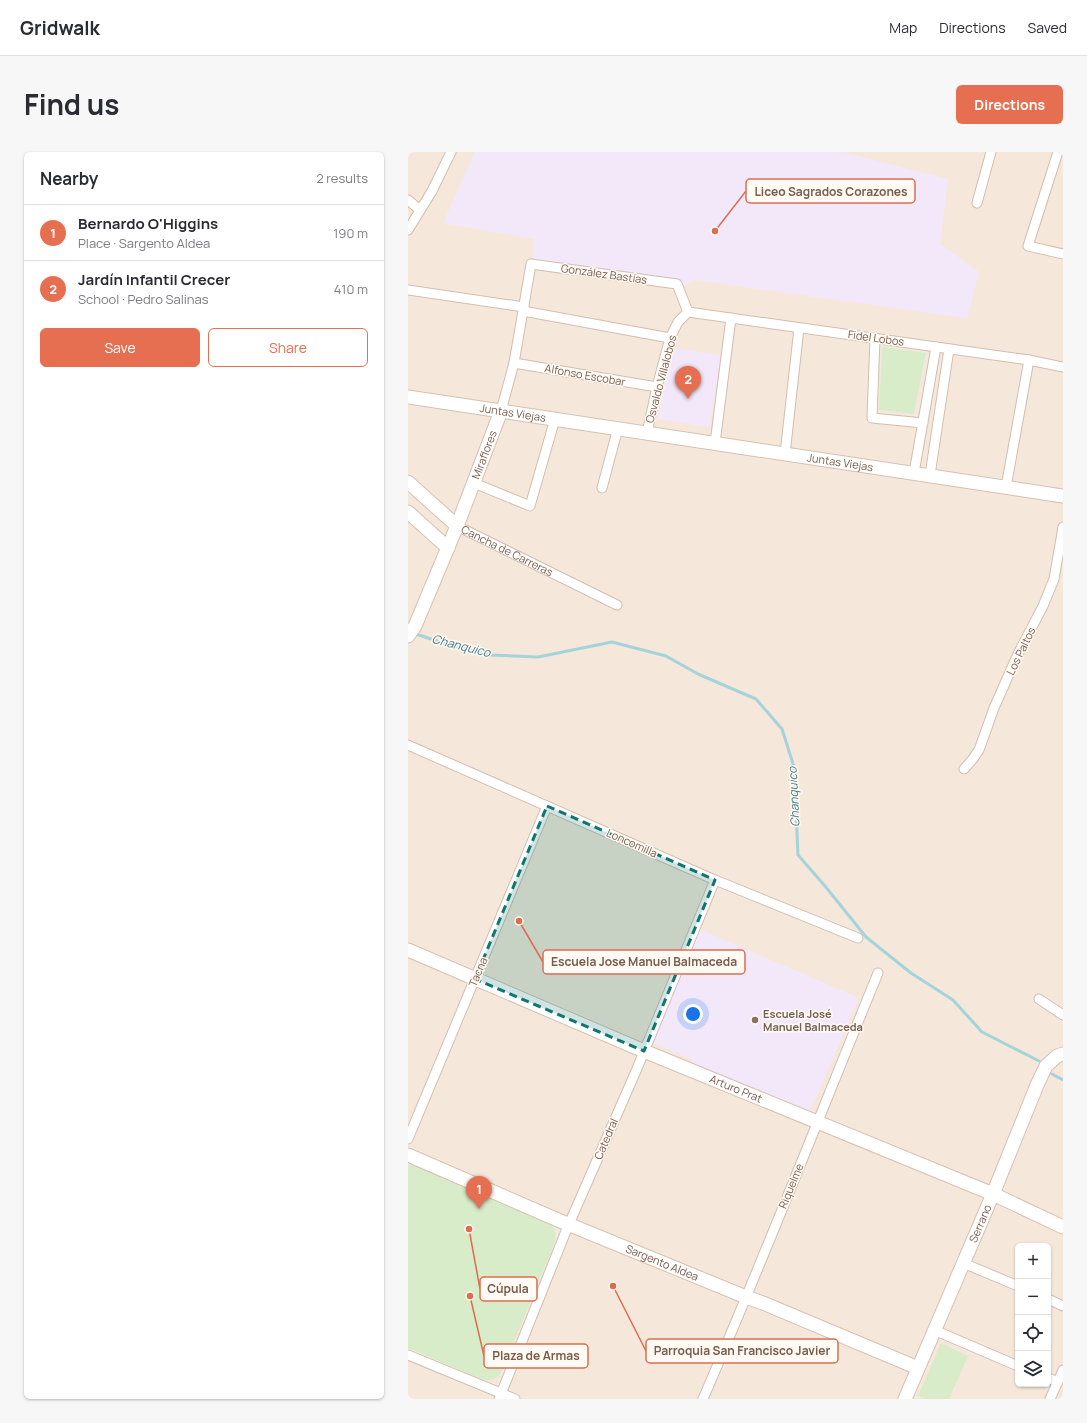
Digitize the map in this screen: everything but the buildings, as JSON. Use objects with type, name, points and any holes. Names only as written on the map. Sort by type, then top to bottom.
[{"type":"street","points":[[408,230],[432,191],[451,152]]},
{"type":"street","points":[[977,203],[991,152]]},
{"type":"street","points":[[1058,152],[1028,246],[1063,254]]},
{"type":"street","points":[[408,200],[420,210]]},
{"type":"street","name":"González Bastías","points":[[531,264],[677,284],[688,312]]},
{"type":"street","name":"Miraflores","points":[[412,631],[458,526],[501,411],[514,363],[531,264]]},
{"type":"street","points":[[408,290],[523,309],[670,338]]},
{"type":"street","name":"Fidel Lobos","points":[[688,312],[1029,360],[1063,367]]},
{"type":"street","name":"Osvaldo Villalobos","points":[[647,433],[670,338],[678,322],[688,312]]},
{"type":"street","points":[[715,443],[731,318]]},
{"type":"street","points":[[785,454],[799,328]]},
{"type":"street","points":[[875,338],[872,418],[923,423]]},
{"type":"street","points":[[914,473],[936,347]]},
{"type":"street","points":[[930,475],[949,349]]},
{"type":"street","points":[[1006,487],[1029,360]]},
{"type":"street","name":"Alfonso Escobar","points":[[514,363],[657,387]]},
{"type":"street","name":"Juntas Viejas","points":[[408,397],[1063,496]]},
{"type":"street","points":[[474,483],[530,506],[555,419]]},
{"type":"street","points":[[602,488],[618,428]]},
{"type":"street","name":"Cancha de Carreras","points":[[408,482],[458,526],[617,606]]},
{"type":"street","points":[[408,512],[448,548]]},
{"type":"street","name":"Los Paltos","points":[[964,769],[979,750],[994,708],[1018,654],[1043,606],[1054,579],[1063,527]]},
{"type":"street","name":"Loncomilla","points":[[408,745],[715,880],[858,938]]},
{"type":"street","name":"Tacna","points":[[408,1139],[547,806]]},
{"type":"street","name":"Catedral","points":[[500,1396],[570,1224],[715,880]]},
{"type":"street","name":"Arturo Prat","points":[[408,950],[816,1122],[993,1194],[1063,1227]]},
{"type":"street","name":"Riquelme","points":[[703,1399],[878,973]]},
{"type":"street","points":[[1039,999],[1063,1015]]},
{"type":"street","name":"Serrano","points":[[905,1399],[993,1194],[1037,1085],[1046,1066],[1057,1056],[1063,1054]]},
{"type":"street","name":"Sargento Aldea","points":[[408,1155],[570,1224],[746,1297],[763,1302],[918,1368]]},
{"type":"street","points":[[963,1263],[1015,1285]]},
{"type":"street","points":[[1051,1301],[1063,1306]]},
{"type":"street","points":[[934,1330],[1015,1365]]},
{"type":"street","points":[[408,1355],[500,1396],[515,1399]]},
{"type":"street","points":[[1050,1399],[1063,1370]]},
{"type":"street","points":[[1051,1379],[1058,1382]]},
{"type":"highlighted area","points":[[547,806],[715,880],[644,1051],[475,979]]},
{"type":"shaded area","points":[[408,152],[1063,152],[1063,1399],[408,1399]]},
{"type":"shaded area","points":[[475,152],[842,152],[948,179],[940,244],[979,272],[967,318],[694,280],[687,285],[532,263],[534,239],[443,223]]},
{"type":"shaded area","points":[[675,348],[721,355],[710,427],[658,419],[665,378]]},
{"type":"shaded area","name":"Escuela José Manuel Balmaceda","points":[[699,929],[859,998],[808,1115],[691,1065],[693,1060],[651,1042]]},
{"type":"green space","points":[[882,347],[926,353],[914,414],[879,410]]},
{"type":"green space","points":[[411,1165],[548,1221],[553,1226],[556,1235],[554,1245],[501,1373],[492,1380],[481,1379],[408,1348],[408,1166]]},
{"type":"green space","points":[[941,1343],[968,1356],[949,1399],[926,1399],[918,1396]]},
{"type":"waterway","name":"Chanquico","points":[[413,633],[446,644],[489,655],[538,657],[612,642],[666,656],[698,674],[756,699],[782,729],[794,767],[798,855],[866,937],[911,973],[953,1000],[982,1032],[1039,1061]]},
{"type":"waterway","points":[[1052,1074],[1063,1080]]},
{"type":"place","name":"Liceo Sagrados Corazones","points":[[715,231]]},
{"type":"place","name":"Jardín Infantil Crecer","points":[[688,399]]},
{"type":"place","name":"Escuela Jose Manuel Balmaceda","points":[[519,921]]},
{"type":"place","name":"Escuela José Manuel Balmaceda","points":[[755,1020]]},
{"type":"place","name":"Bernardo O'Higgins","points":[[479,1209]]},
{"type":"place","name":"Cúpula","points":[[469,1229]]},
{"type":"place","name":"Parroquia San Francisco Javier","points":[[613,1286]]},
{"type":"place","name":"Plaza de Armas","points":[[470,1296]]}]
